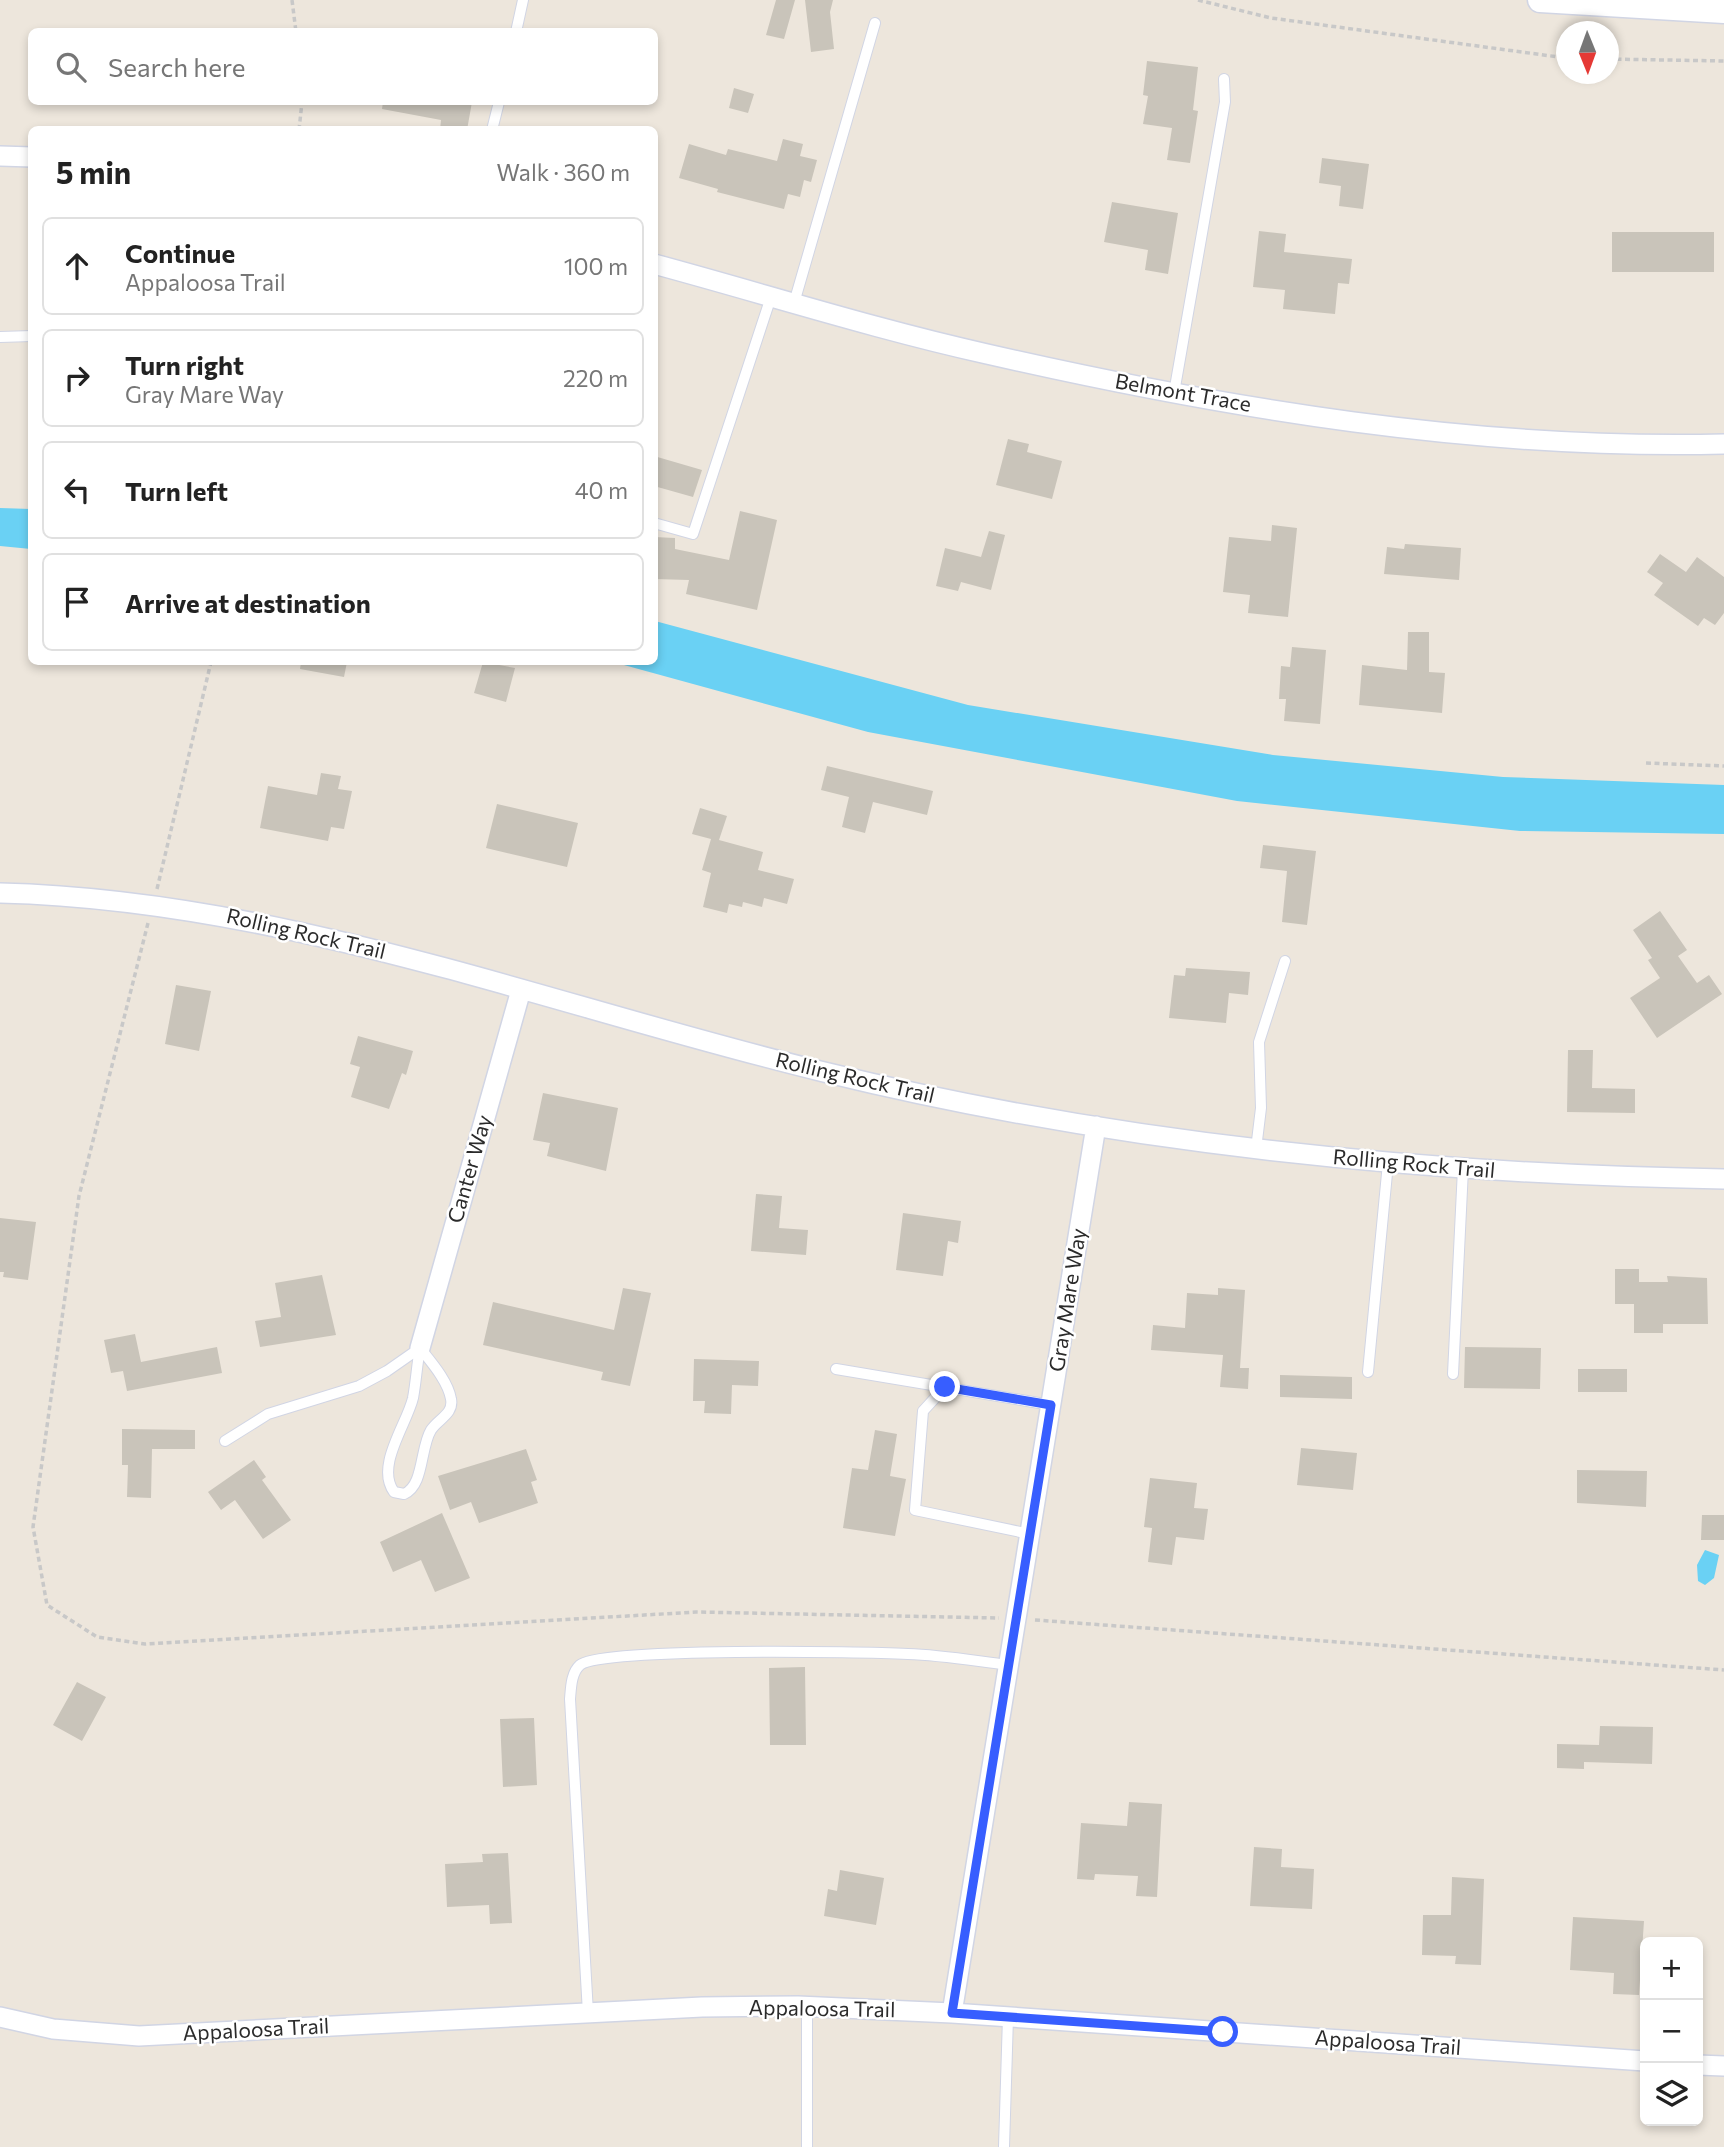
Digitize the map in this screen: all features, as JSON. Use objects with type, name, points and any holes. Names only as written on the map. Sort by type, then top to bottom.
[{"type":"street","points":[[1540,0],[1653,9],[1724,10]]},
{"type":"street","points":[[0,156],[28,157]]},
{"type":"street","name":"Belmont Trace","points":[[658,265],[986,354],[1174,393],[1417,430],[1561,441],[1724,444]]},
{"type":"street","name":"Rolling Rock Trail","points":[[0,893],[153,905],[274,924],[356,943],[684,1037],[829,1074],[1096,1126],[1256,1149],[1388,1163],[1724,1179]]},
{"type":"street","name":"Canter Way","points":[[419,1348],[521,990]]},
{"type":"street","name":"Gray Mare Way","points":[[952,2013],[1096,1126]]},
{"type":"street","name":"Appaloosa Trail","points":[[1,2020],[53,2029],[139,2036],[702,2007],[807,2007],[952,2013],[1640,2061]]},
{"type":"street","points":[[1703,2065],[1724,2066]]},
{"type":"lane","points":[[517,28],[523,0]]},
{"type":"lane","points":[[794,303],[875,23]]},
{"type":"lane","points":[[1174,393],[1224,102],[1224,79]]},
{"type":"lane","points":[[493,126],[498,105]]},
{"type":"lane","points":[[658,524],[694,534],[771,296]]},
{"type":"lane","points":[[0,337],[28,337]]},
{"type":"lane","points":[[1256,1149],[1261,1108],[1259,1042],[1284,961]]},
{"type":"lane","points":[[1368,1372],[1388,1163]]},
{"type":"lane","points":[[1453,1374],[1463,1168]]},
{"type":"lane","points":[[419,1348],[436,1370],[451,1397],[451,1405],[446,1415],[430,1431],[415,1484],[404,1494],[394,1492],[390,1486],[390,1460],[413,1398],[419,1348]]},
{"type":"lane","points":[[225,1441],[268,1414],[359,1386],[387,1371],[419,1348]]},
{"type":"lane","points":[[836,1368],[1051,1405]]},
{"type":"lane","points":[[945,1387],[923,1411],[915,1510],[1030,1534]]},
{"type":"lane","points":[[588,2013],[570,1699],[571,1685],[580,1665],[589,1660],[616,1656],[778,1652],[911,1654],[1009,1665]]},
{"type":"lane","points":[[807,2007],[807,2147]]},
{"type":"lane","points":[[1004,2147],[1008,2017]]},
{"type":"path","points":[[292,0],[296,28]]},
{"type":"path","points":[[1198,0],[1271,18],[1556,57]]},
{"type":"path","points":[[1619,59],[1724,61]]},
{"type":"path","points":[[299,126],[302,105]]},
{"type":"path","points":[[210,665],[79,1196],[33,1527],[47,1605],[97,1637],[145,1644],[696,1612],[1016,1618],[1724,1670]]},
{"type":"path","points":[[1646,763],[1724,766]]},
{"type":"water","points":[[0,508],[28,509],[28,549],[0,546]]},
{"type":"water","points":[[658,622],[968,705],[1273,755],[1503,777],[1724,785],[1724,834],[1520,831],[1237,801],[868,732],[624,665],[658,665]]},
{"type":"water","points":[[1705,1550],[1719,1555],[1714,1578],[1705,1585],[1698,1581],[1697,1565]]},
{"type":"building","points":[[776,0],[795,0],[784,39],[766,35]]},
{"type":"building","points":[[805,0],[833,0],[830,12],[834,49],[811,52]]},
{"type":"building","points":[[1147,61],[1198,67],[1193,110],[1198,111],[1190,163],[1167,160],[1172,128],[1143,124],[1148,96],[1143,95]]},
{"type":"building","points":[[734,88],[754,94],[748,113],[729,108]]},
{"type":"building","points":[[383,105],[471,105],[468,126],[440,126],[441,120],[382,109]]},
{"type":"building","points":[[783,139],[803,144],[800,156],[817,160],[811,182],[804,180],[800,197],[788,194],[784,209],[717,192],[718,189],[679,178],[689,144],[726,155],[728,149],[777,161]]},
{"type":"building","points":[[1322,158],[1369,164],[1363,209],[1339,206],[1341,186],[1319,183]]},
{"type":"building","points":[[1112,202],[1178,213],[1168,274],[1145,270],[1148,250],[1104,242]]},
{"type":"building","points":[[1259,231],[1286,234],[1284,252],[1352,259],[1349,284],[1338,283],[1335,314],[1283,309],[1285,290],[1253,287]]},
{"type":"building","points":[[1612,232],[1714,232],[1714,272],[1612,272]]},
{"type":"building","points":[[1008,439],[1029,444],[1027,452],[1062,461],[1052,499],[996,485]]},
{"type":"building","points":[[658,457],[702,470],[693,497],[658,487]]},
{"type":"building","points":[[740,511],[777,520],[757,610],[686,594],[689,580],[658,579],[658,537],[675,538],[675,549],[729,560]]},
{"type":"building","points":[[1272,525],[1297,528],[1288,617],[1248,613],[1250,595],[1223,592],[1229,537],[1271,541]]},
{"type":"building","points":[[989,531],[1005,535],[991,590],[961,582],[958,591],[936,586],[945,548],[981,557]]},
{"type":"building","points":[[1405,544],[1461,548],[1459,580],[1384,574],[1387,547],[1404,549]]},
{"type":"building","points":[[1660,554],[1686,572],[1697,557],[1724,577],[1724,613],[1715,625],[1704,618],[1698,626],[1654,595],[1663,583],[1647,572]]},
{"type":"building","points":[[1408,632],[1429,632],[1429,672],[1445,673],[1442,713],[1359,705],[1362,665],[1407,670]]},
{"type":"building","points":[[1292,647],[1326,650],[1320,724],[1284,721],[1286,699],[1279,699],[1281,666],[1290,667]]},
{"type":"building","points":[[301,665],[346,665],[344,677],[300,669]]},
{"type":"building","points":[[482,665],[515,668],[506,702],[474,693]]},
{"type":"building","points":[[827,766],[933,791],[927,815],[873,802],[865,833],[842,827],[849,797],[821,790]]},
{"type":"building","points":[[321,773],[341,776],[338,789],[352,791],[344,829],[331,827],[328,841],[260,828],[268,786],[317,795]]},
{"type":"building","points":[[497,804],[578,823],[567,867],[486,848]]},
{"type":"building","points":[[700,808],[727,816],[719,840],[763,852],[758,870],[794,879],[787,904],[764,898],[762,907],[743,902],[742,907],[729,904],[727,913],[703,907],[711,873],[702,870],[711,839],[692,834]]},
{"type":"building","points":[[1263,845],[1316,851],[1307,925],[1282,922],[1287,871],[1260,868]]},
{"type":"building","points":[[1660,911],[1687,950],[1678,956],[1697,983],[1709,975],[1722,994],[1657,1038],[1630,998],[1660,978],[1648,960],[1652,958],[1633,930]]},
{"type":"building","points":[[1186,968],[1250,972],[1248,995],[1229,993],[1226,1023],[1169,1018],[1174,975],[1185,976]]},
{"type":"building","points":[[176,985],[211,991],[199,1051],[165,1044]]},
{"type":"building","points":[[358,1036],[413,1051],[406,1075],[402,1073],[389,1109],[351,1097],[360,1067],[350,1064]]},
{"type":"building","points":[[1568,1050],[1593,1050],[1592,1088],[1635,1089],[1635,1113],[1567,1112]]},
{"type":"building","points":[[543,1093],[618,1108],[606,1171],[547,1156],[550,1143],[533,1140]]},
{"type":"building","points":[[756,1194],[782,1196],[779,1228],[808,1230],[806,1255],[751,1251]]},
{"type":"building","points":[[903,1213],[961,1221],[958,1243],[948,1241],[943,1276],[896,1270]]},
{"type":"building","points":[[0,1218],[36,1222],[28,1280],[3,1277],[4,1272],[0,1272]]},
{"type":"building","points":[[1615,1269],[1639,1269],[1639,1282],[1668,1282],[1667,1276],[1707,1278],[1708,1324],[1663,1324],[1663,1333],[1634,1333],[1634,1304],[1615,1304]]},
{"type":"building","points":[[322,1275],[336,1335],[260,1347],[255,1321],[281,1317],[275,1283]]},
{"type":"building","points":[[623,1288],[651,1293],[630,1386],[601,1380],[603,1372],[483,1345],[493,1302],[614,1330]]},
{"type":"building","points":[[1218,1288],[1245,1290],[1240,1368],[1249,1368],[1248,1389],[1220,1387],[1223,1355],[1151,1350],[1153,1325],[1185,1328],[1187,1293],[1218,1295]]},
{"type":"building","points":[[135,1334],[141,1362],[217,1347],[222,1373],[127,1391],[123,1371],[111,1373],[104,1340]]},
{"type":"building","points":[[1465,1347],[1541,1348],[1540,1389],[1464,1388]]},
{"type":"building","points":[[694,1359],[759,1361],[758,1386],[732,1385],[731,1414],[704,1413],[705,1401],[693,1401]]},
{"type":"building","points":[[1578,1369],[1627,1369],[1627,1392],[1578,1392]]},
{"type":"building","points":[[1280,1375],[1352,1377],[1352,1399],[1280,1397]]},
{"type":"building","points":[[122,1429],[195,1430],[195,1449],[152,1449],[151,1498],[127,1497],[128,1465],[122,1465]]},
{"type":"building","points":[[875,1430],[897,1434],[890,1476],[906,1479],[895,1536],[843,1528],[852,1468],[868,1470]]},
{"type":"building","points":[[1301,1448],[1357,1453],[1353,1490],[1297,1485]]},
{"type":"building","points":[[526,1449],[537,1480],[531,1482],[538,1503],[479,1523],[471,1502],[450,1510],[438,1476]]},
{"type":"building","points":[[254,1460],[266,1477],[262,1480],[291,1520],[263,1539],[235,1500],[221,1510],[208,1492]]},
{"type":"building","points":[[1577,1470],[1647,1471],[1646,1507],[1577,1503]]},
{"type":"building","points":[[1150,1478],[1197,1483],[1194,1508],[1208,1509],[1204,1540],[1176,1537],[1172,1565],[1148,1562],[1152,1528],[1144,1527]]},
{"type":"building","points":[[442,1513],[470,1578],[435,1592],[421,1560],[393,1572],[380,1542]]},
{"type":"building","points":[[1702,1515],[1724,1515],[1724,1540],[1701,1540]]},
{"type":"building","points":[[805,1667],[806,1745],[770,1745],[769,1668]]},
{"type":"building","points":[[77,1682],[106,1697],[82,1741],[53,1725]]},
{"type":"building","points":[[534,1718],[537,1785],[503,1787],[500,1719]]},
{"type":"building","points":[[1600,1726],[1653,1727],[1652,1764],[1584,1762],[1584,1769],[1557,1768],[1557,1744],[1599,1745]]},
{"type":"building","points":[[1129,1802],[1162,1804],[1157,1897],[1136,1896],[1138,1876],[1095,1874],[1094,1880],[1077,1879],[1081,1823],[1127,1826]]},
{"type":"building","points":[[1254,1847],[1282,1849],[1281,1867],[1314,1869],[1312,1909],[1250,1906]]},
{"type":"building","points":[[508,1853],[512,1923],[490,1924],[489,1905],[447,1907],[445,1864],[483,1862],[482,1854]]},
{"type":"building","points":[[840,1870],[884,1878],[876,1925],[824,1916],[828,1889],[837,1891]]},
{"type":"building","points":[[1452,1877],[1484,1879],[1481,1965],[1455,1964],[1456,1956],[1422,1955],[1423,1915],[1451,1915]]},
{"type":"building","points":[[1573,1917],[1644,1921],[1643,1937],[1640,1937],[1639,1995],[1613,1994],[1614,1973],[1570,1970]]},
{"type":"route","points":[[945,1387],[1051,1405],[952,2013],[1223,2032]]}]
